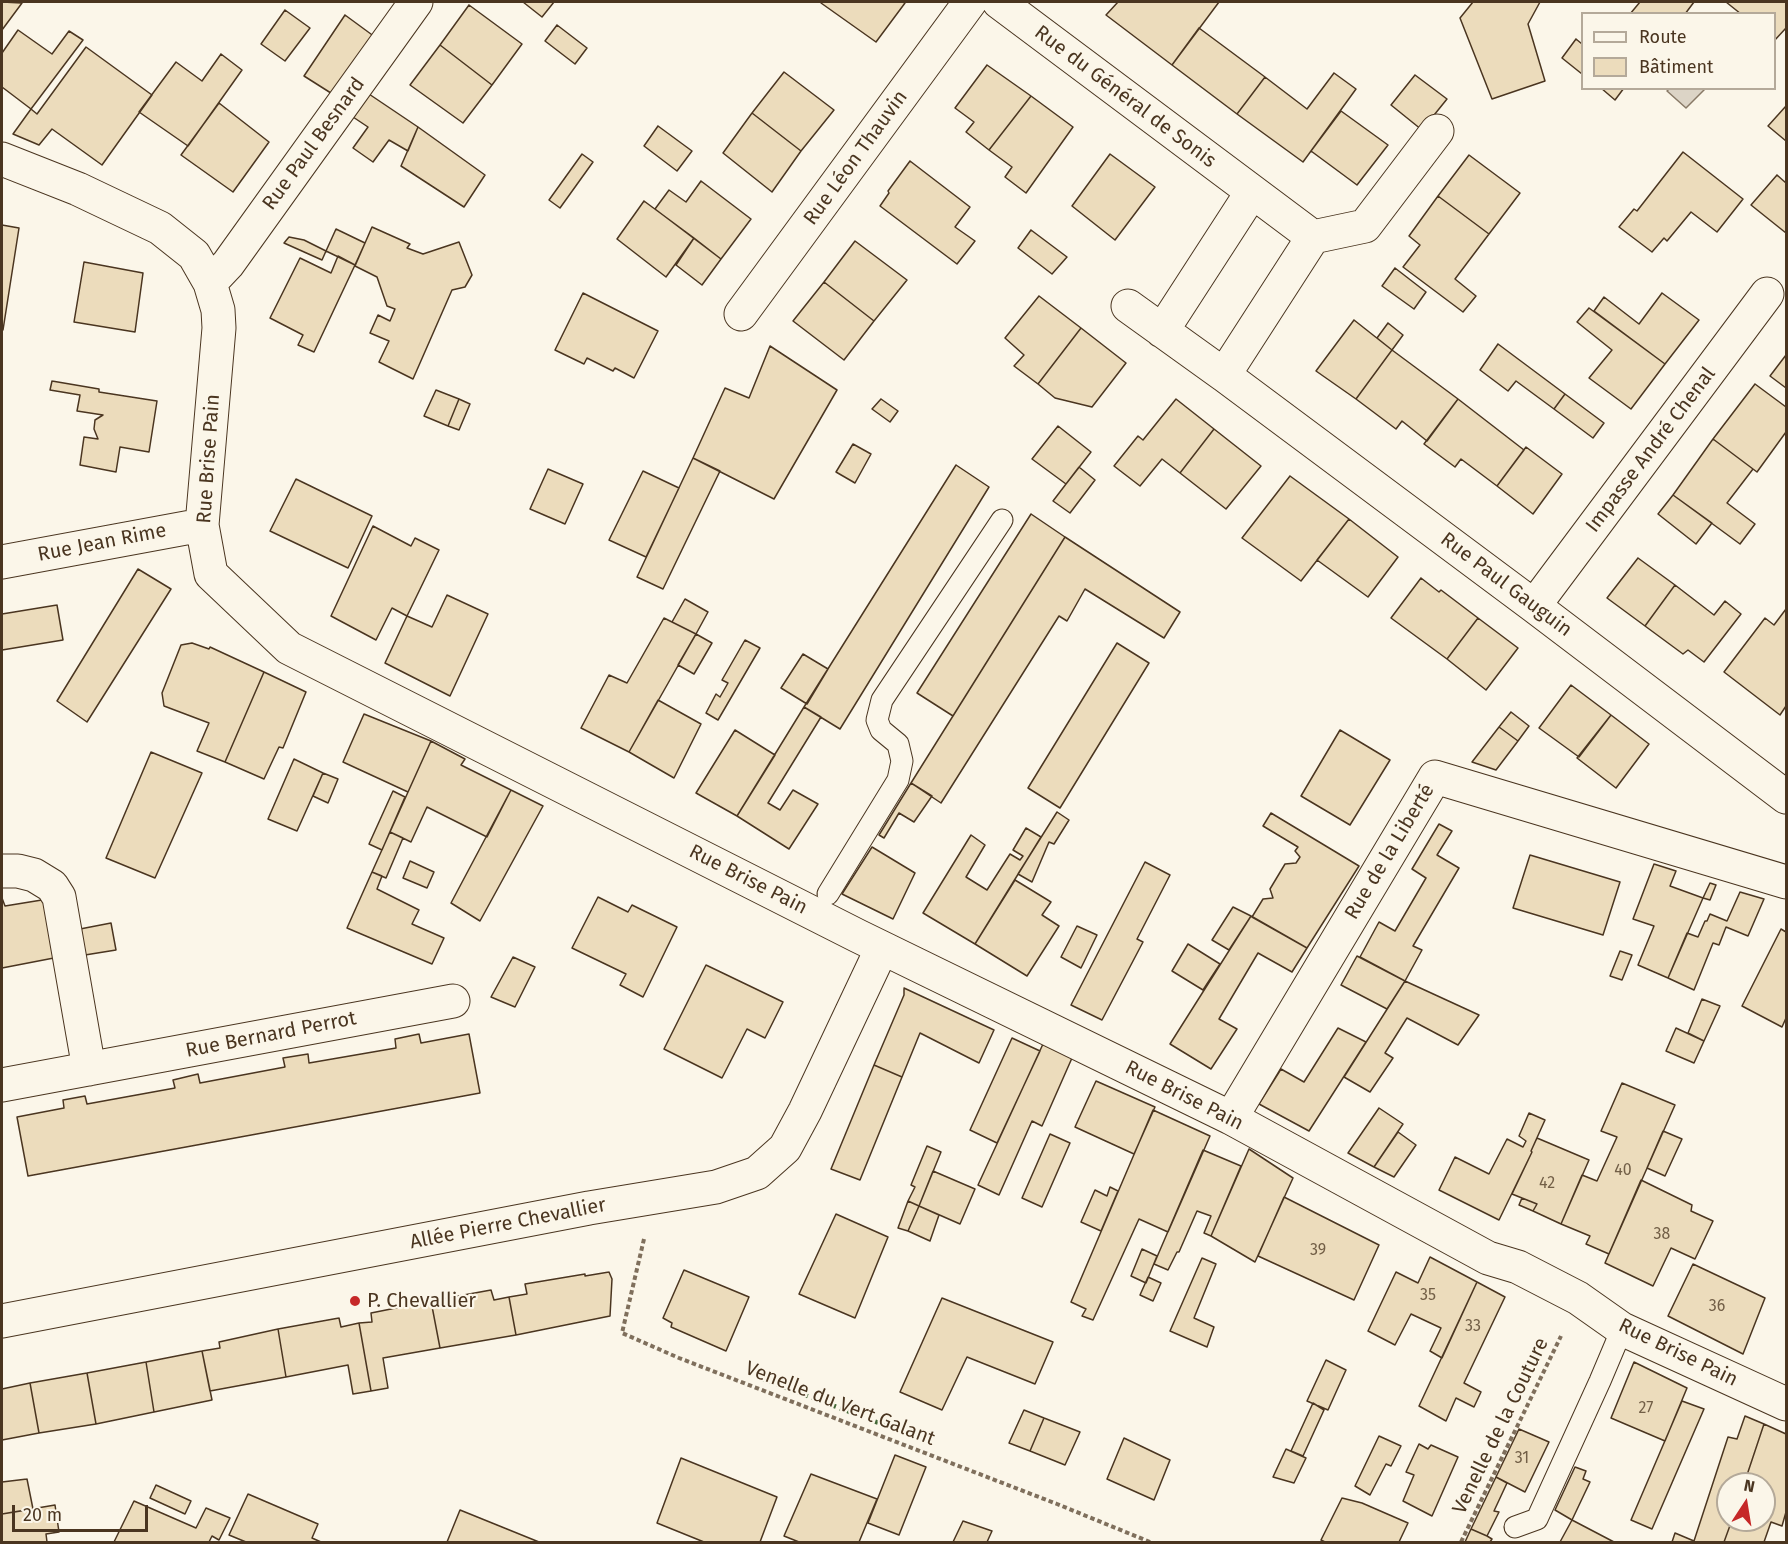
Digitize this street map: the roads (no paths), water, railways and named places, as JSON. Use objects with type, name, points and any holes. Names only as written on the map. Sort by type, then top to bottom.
[{"type":"street","name":"Rue Paul Besnard","points":[[210,283],[228,264],[416,2]]},
{"type":"street","name":"Rue Léon Thauvin","points":[[741,314],[970,2]]},
{"type":"street","name":"Rue du Général de Sonis","points":[[999,2],[1313,237]]},
{"type":"street","points":[[1224,375],[1313,237],[1365,226],[1437,131]]},
{"type":"street","name":"Rue Brise Pain","points":[[2,159],[78,189],[160,228],[194,255],[210,283],[218,310],[219,328],[202,525],[211,574],[289,648],[882,948],[1231,1118],[1488,1258],[1518,1267],[1578,1298],[1622,1329],[1786,1404]]},
{"type":"street","points":[[1162,331],[1252,192]]},
{"type":"street","name":"Impasse André Chenal","points":[[1534,606],[1767,294]]},
{"type":"street","name":"Rue Paul Gauguin","points":[[1128,306],[1534,606],[1786,797]]},
{"type":"street","name":"Rue Jean Rime","points":[[2,562],[202,525]]},
{"type":"street","name":"Rue de la Liberté","points":[[1231,1118],[1435,777],[1786,882]]},
{"type":"street","points":[[2,871],[18,871],[34,875],[52,886],[60,897],[89,1069]]},
{"type":"street","name":"Allée Pierre Chevallier","points":[[2,1321],[589,1208],[716,1187],[757,1173],[785,1148],[806,1111],[882,948]]},
{"type":"street","name":"Rue Bernard Perrot","points":[[2,1085],[453,1001]]},
{"type":"lane","points":[[828,894],[898,780],[902,761],[897,744],[881,730],[877,720],[882,700],[1002,520]]},
{"type":"lane","points":[[1515,1527],[1537,1519],[1622,1329]]},
{"type":"place","name":"P. Chevallier","points":[[355,1301]]}]
